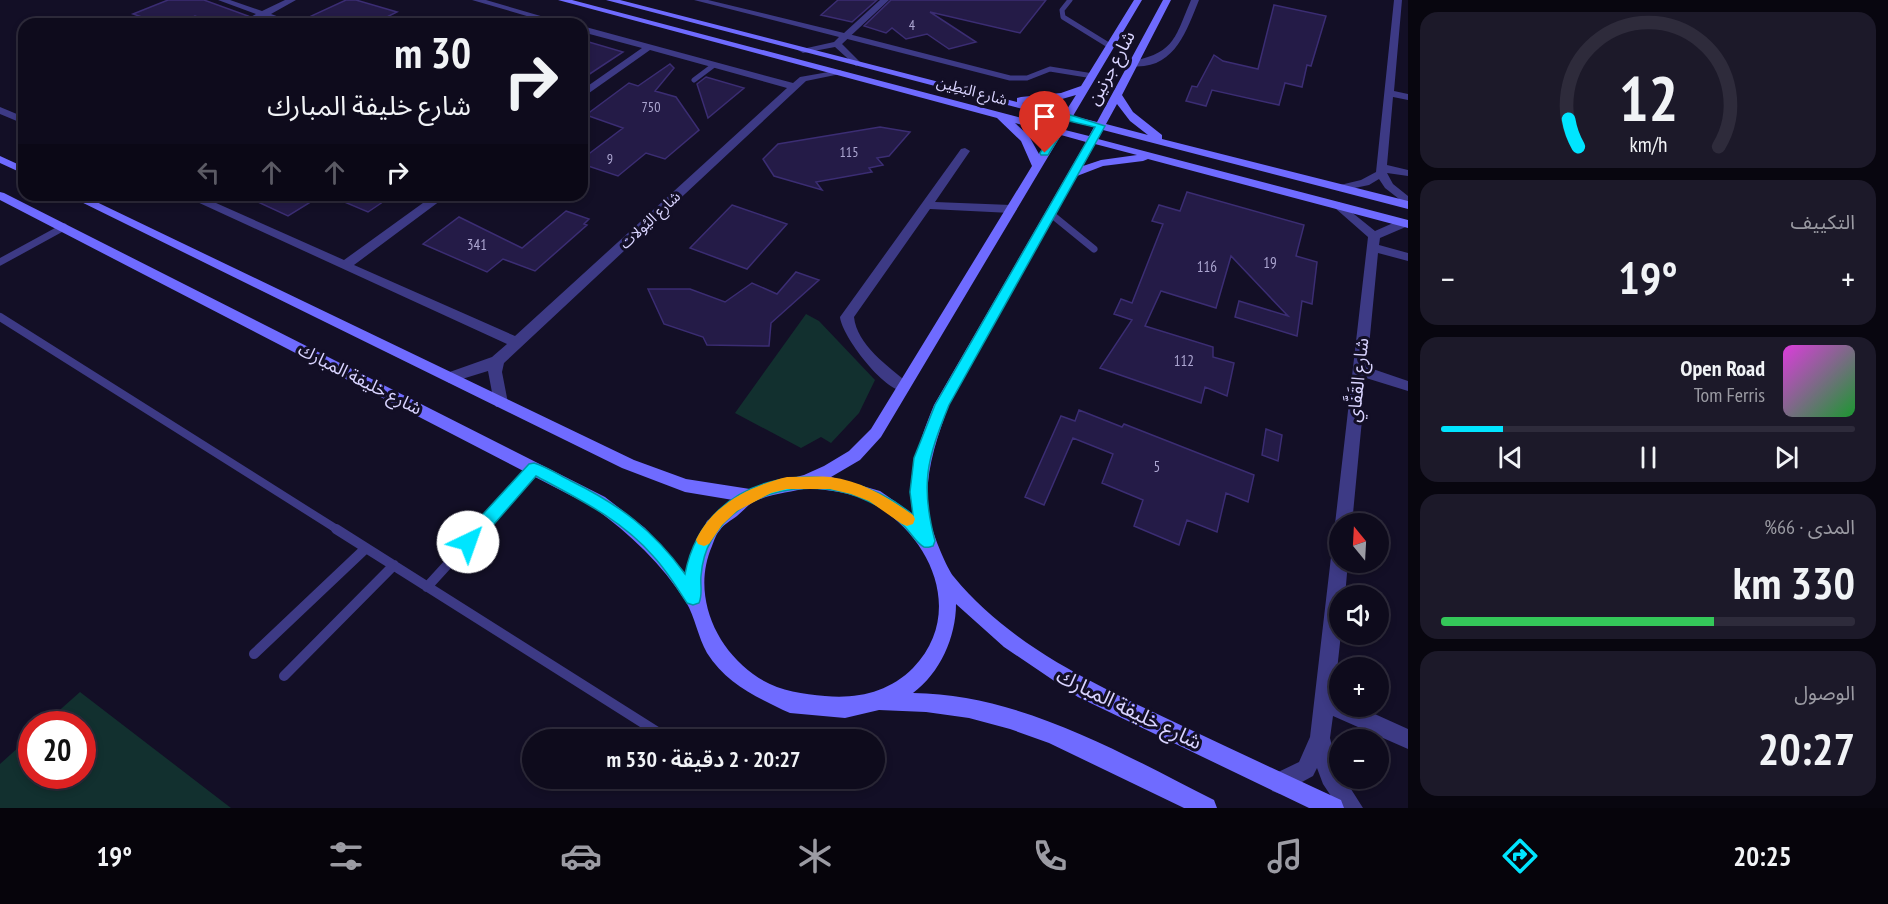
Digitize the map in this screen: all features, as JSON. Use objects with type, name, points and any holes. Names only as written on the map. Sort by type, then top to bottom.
[{"type":"main road","name":"شارع البَطِين","points":[[562,0],[1406,223]]},
{"type":"main road","name":"شارع البَطِين","points":[[610,0],[1408,204]]},
{"type":"main road","name":"شارع جرنين","points":[[808,482],[845,464],[866,446],[1138,0]]},
{"type":"main road","name":"شارع جرنين","points":[[927,541],[920,515],[919,475],[925,447],[942,405],[1100,126],[1167,0]]},
{"type":"main road","points":[[995,99],[1042,99],[1062,96],[1085,88]]},
{"type":"main road","points":[[1117,95],[1120,103],[1134,120],[1168,144]]},
{"type":"main road","points":[[992,113],[1023,135],[1034,150],[1037,165]]},
{"type":"main road","points":[[1073,174],[1091,166],[1112,161],[1138,158],[1166,160]]},
{"type":"main road","points":[[0,159],[18,168]]},
{"type":"main road","name":"شارع خليفة المبارك","points":[[0,195],[599,502],[621,517],[660,552],[693,597]]},
{"type":"main road","points":[[85,201],[628,464],[685,485],[749,496]]},
{"type":"main road","points":[[874,702],[900,691],[921,674],[936,653],[946,630],[948,614],[946,582],[939,560],[927,541],[895,509],[874,497],[842,486],[808,482],[767,488],[731,507],[716,521],[705,537],[697,556],[693,576],[693,597],[699,623],[712,647],[731,669],[755,687],[783,700],[813,708],[844,708],[874,702],[937,702],[993,712],[1065,740],[1206,808]]},
{"type":"main road","name":"شارع خليفة المبارك","points":[[946,582],[993,628],[1052,671],[1085,690],[1333,808]]},
{"type":"street","points":[[222,0],[276,18]]},
{"type":"street","points":[[252,18],[292,0]]},
{"type":"street","points":[[476,0],[542,18]]},
{"type":"street","points":[[698,0],[846,36]]},
{"type":"street","points":[[803,50],[837,44],[885,0]]},
{"type":"street","points":[[1133,64],[1154,60],[1172,50],[1195,0]]},
{"type":"street","points":[[1401,4],[1389,93],[1382,170],[1389,186],[1408,204]]},
{"type":"street","points":[[588,31],[714,65],[799,83],[840,74]]},
{"type":"street","points":[[837,44],[856,63]]},
{"type":"street","points":[[588,91],[649,47]]},
{"type":"street","points":[[793,61],[799,83]]},
{"type":"street","name":"شارع اليُولات","points":[[449,378],[498,361],[799,83]]},
{"type":"street","points":[[1389,93],[1408,97]]},
{"type":"street","points":[[0,110],[18,118]]},
{"type":"street","points":[[903,387],[855,340],[846,323],[850,312],[965,151]]},
{"type":"street","points":[[1340,188],[1365,183],[1382,170],[1408,174]]},
{"type":"street","points":[[201,201],[517,343]]},
{"type":"street","points":[[344,266],[434,201]]},
{"type":"street","points":[[926,205],[1011,209]]},
{"type":"street","points":[[1339,206],[1373,242],[1408,257]]},
{"type":"street","points":[[1373,242],[1406,223]]},
{"type":"street","name":"شارع القَفَّاي","points":[[1344,513],[1373,242]]},
{"type":"street","points":[[498,361],[495,372],[501,403]]},
{"type":"street","points":[[1359,370],[1408,386]]},
{"type":"street","points":[[1280,783],[1306,769],[1320,738],[1338,573]]},
{"type":"street","points":[[1324,702],[1408,739]]},
{"type":"street","points":[[1320,738],[1330,777],[1352,808]]},
{"type":"lane","points":[[1070,0],[1062,12],[1065,20],[1110,46]]},
{"type":"lane","points":[[846,36],[1010,78],[1027,78],[1050,69],[1093,76]]},
{"type":"lane","points":[[694,80],[714,65]]},
{"type":"lane","points":[[1051,214],[1094,249]]},
{"type":"lane","points":[[0,262],[64,227]]},
{"type":"lane","points":[[0,317],[653,729]]},
{"type":"lane","points":[[428,587],[534,469]]},
{"type":"lane","points":[[254,654],[366,548]]},
{"type":"lane","points":[[284,676],[394,565]]},
{"type":"green space","points":[[806,314],[819,321],[875,380],[859,413],[831,443],[821,437],[801,448],[735,413]]},
{"type":"green space","points":[[80,692],[231,808],[0,808],[0,764],[18,748],[18,789],[96,789],[96,711],[59,711]]},
{"type":"building","points":[[168,0],[204,0],[248,16],[245,18],[195,16],[190,18],[145,18],[133,14]]},
{"type":"building","points":[[346,0],[356,0],[397,12],[385,18],[309,17]]},
{"type":"building","points":[[838,0],[877,0],[852,22],[821,15]]},
{"type":"building","points":[[891,0],[1046,0],[1020,33],[930,12],[976,42],[949,49],[927,34],[906,39],[892,28],[886,33],[864,26]]},
{"type":"building","points":[[1274,5],[1326,16],[1311,66],[1307,65],[1302,87],[1285,83],[1279,105],[1212,90],[1206,106],[1186,101],[1192,86],[1197,87],[1214,55],[1223,61],[1258,69]]},
{"type":"building","points":[[588,42],[623,52],[588,75]]},
{"type":"building","points":[[670,64],[674,68],[655,91],[676,97],[699,130],[665,159],[646,153],[618,176],[588,166],[588,154],[623,128],[588,116],[588,114],[629,83],[638,86]]},
{"type":"building","points":[[706,77],[744,88],[708,118],[697,84]]},
{"type":"building","points":[[880,127],[910,132],[889,156],[877,158],[883,165],[869,168],[872,172],[816,182],[822,190],[774,176],[763,159],[778,144]]},
{"type":"building","points":[[1187,192],[1304,225],[1296,256],[1317,262],[1312,304],[1302,301],[1297,336],[1235,317],[1239,301],[1288,316],[1231,256],[1216,308],[1161,291],[1145,326],[1213,347],[1213,357],[1234,363],[1227,396],[1205,387],[1201,403],[1100,368],[1132,320],[1114,314],[1121,299],[1132,303],[1163,224],[1152,221],[1159,205],[1180,211]]},
{"type":"building","points":[[256,201],[312,201],[288,216]]},
{"type":"building","points":[[342,201],[384,201],[368,212]]},
{"type":"building","points":[[732,205],[787,224],[747,269],[690,248]]},
{"type":"building","points":[[566,211],[589,219],[584,224],[587,225],[535,271],[503,259],[487,272],[423,244],[459,217],[522,248]]},
{"type":"building","points":[[796,272],[819,280],[771,323],[769,346],[707,345],[703,337],[664,324],[648,289],[690,289],[725,302],[752,283],[777,294]]},
{"type":"building","points":[[1079,410],[1122,427],[1124,424],[1254,475],[1248,502],[1226,493],[1217,532],[1187,520],[1179,545],[1134,526],[1143,500],[1102,483],[1113,454],[1073,438],[1044,505],[1025,497],[1061,416],[1075,421]]},
{"type":"building","points":[[1266,429],[1282,435],[1278,461],[1262,455]]},
{"type":"slow traffic","points":[[704,540],[716,521],[731,507],[767,488],[787,483],[830,483],[853,488],[895,509],[907,519]]},
{"type":"route","points":[[468,542],[534,469],[599,502],[641,533],[660,552],[693,597],[693,576],[697,556],[705,537],[716,521],[731,507],[749,496],[787,483],[830,483],[853,488],[895,509],[927,541],[920,515],[919,475],[927,442],[942,405],[1100,126],[1067,117],[1045,153]]}]
